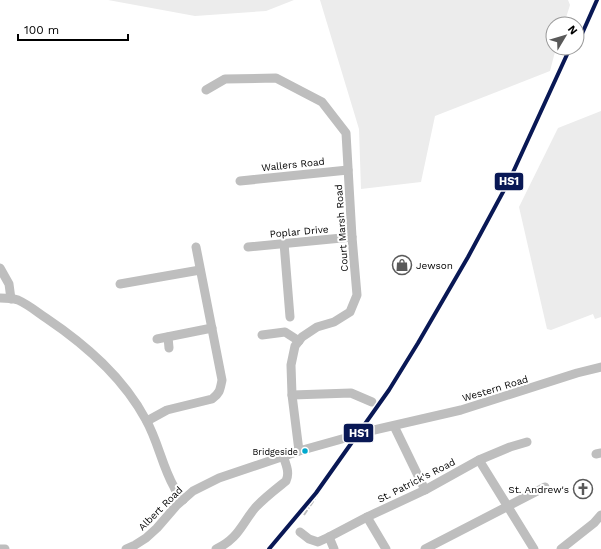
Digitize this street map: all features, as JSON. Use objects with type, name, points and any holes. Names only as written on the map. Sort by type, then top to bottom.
[{"type":"street","name":"Court Marsh Road","points":[[206,90],[225,79],[276,78],[322,102],[346,133],[357,295],[350,312],[334,322],[317,327],[302,337],[299,341]]},
{"type":"street","name":"Wallers Road","points":[[240,181],[348,170]]},
{"type":"street","name":"Poplar Drive","points":[[248,247],[352,237]]},
{"type":"street","points":[[284,243],[290,317]]},
{"type":"street","points":[[147,422],[167,410],[212,399],[217,395],[220,389],[222,380],[196,247]]},
{"type":"street","points":[[0,268],[9,284],[11,298]]},
{"type":"street","points":[[120,284],[200,270]]},
{"type":"street","points":[[0,298],[11,298],[18,300],[31,307],[66,332],[114,374],[137,403],[147,422],[174,489],[183,500]]},
{"type":"street","points":[[157,339],[212,328]]},
{"type":"street","points":[[262,335],[285,332],[299,341],[295,346],[291,365],[292,395],[299,451]]},
{"type":"street","points":[[168,337],[169,348]]},
{"type":"street","name":"Western Road","points":[[394,426],[461,410],[601,367]]},
{"type":"street","points":[[292,395],[351,393],[372,402]]},
{"type":"street","points":[[394,426],[425,490]]},
{"type":"street","name":"Albert Road","points":[[126,549],[146,538],[193,490],[205,484],[299,451],[374,430],[394,426]]},
{"type":"street","name":"St. Patrick's Road","points":[[300,532],[309,539],[318,542],[425,490],[479,460],[510,447],[527,442]]},
{"type":"street","points":[[216,549],[231,540],[255,508],[286,481],[288,476],[283,456]]},
{"type":"street","points":[[479,460],[534,549]]},
{"type":"street","points":[[425,549],[545,488]]},
{"type":"street","points":[[561,549],[594,523],[601,515]]},
{"type":"street","points":[[367,517],[386,549]]},
{"type":"street","points":[[329,537],[334,549]]},
{"type":"street","points":[[0,549],[5,549]]},
{"type":"shaded area","points":[[108,0],[294,0],[266,11],[195,16]]},
{"type":"shaded area","points":[[320,0],[568,0],[570,5],[567,16],[545,16],[545,56],[554,56],[550,71],[435,116],[421,182],[361,189],[359,129]]},
{"type":"shaded area","points":[[601,111],[601,317],[595,319],[593,314],[551,330],[547,329],[519,207],[558,128]]},
{"type":"railway","points":[[304,515],[328,477]]},
{"type":"transit line","name":"HS1","points":[[585,27],[597,0]]},
{"type":"transit line","name":"HS1","points":[[269,549],[316,493],[389,390],[418,343],[468,257],[509,181],[566,56]]},
{"type":"place","name":"Jewson","points":[[402,265]]},
{"type":"place","name":"Bridgeside","points":[[305,451]]},
{"type":"place","name":"St. Andrew's","points":[[583,489]]}]
